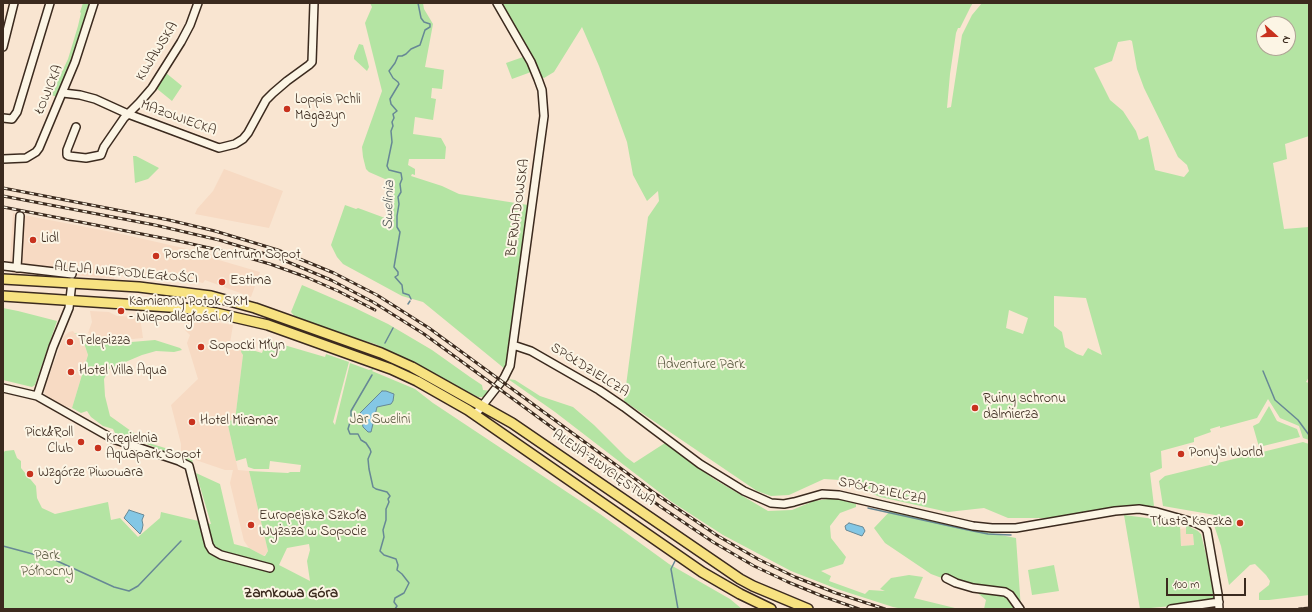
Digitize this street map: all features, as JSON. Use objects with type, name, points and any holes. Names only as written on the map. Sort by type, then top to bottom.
[{"type":"main road","name":"ALEJA NIEPODLEGŁOŚCI","points":[[3,279],[72,278],[210,296],[255,308],[381,353]]},
{"type":"main road","name":"ALEJA NIEPODLEGŁOŚCI","points":[[3,296],[184,308],[232,316],[268,325],[376,364]]},
{"type":"main road","name":"ALEJA ZWYCIĘSTWA","points":[[381,353],[412,368],[526,432],[740,579],[752,586],[808,609]]},
{"type":"main road","name":"ALEJA ZWYCIĘSTWA","points":[[376,364],[417,381],[476,416],[702,572],[771,609]]},
{"type":"street","points":[[3,47],[6,26],[14,3]]},
{"type":"street","points":[[3,118],[12,119],[17,112],[50,3]]},
{"type":"street","name":"ŁOWICKA","points":[[3,159],[26,158],[36,152],[42,142],[75,62],[94,3]]},
{"type":"street","name":"KUJAWSKA","points":[[76,127],[67,150],[67,155],[86,158],[101,155],[112,136],[128,114],[152,88],[190,25],[198,3]]},
{"type":"street","name":"MAZOWIECKA","points":[[63,93],[88,97],[128,114],[219,148],[228,146],[239,141],[248,133],[266,100],[287,81],[312,62],[314,3]]},
{"type":"street","name":"BERNADOWSKA","points":[[476,416],[508,372],[542,134],[544,110],[542,90],[537,75],[531,62],[496,3]]},
{"type":"street","points":[[17,268],[20,216]]},
{"type":"street","points":[[4,266],[72,278],[70,301],[59,334],[53,346],[37,396]]},
{"type":"street","name":"SPÓŁDZIELCZA","points":[[513,345],[532,351],[599,390],[700,464],[739,488],[771,503],[789,503],[822,494],[839,495],[972,526],[992,528],[1016,528],[1115,511],[1139,509],[1157,512],[1196,523],[1204,527],[1207,531],[1219,605]]},
{"type":"street","points":[[3,388],[37,396],[112,439],[179,461],[189,466],[209,545],[212,550],[221,555],[270,568]]},
{"type":"street","points":[[946,578],[956,583],[973,588],[1005,592],[1010,595],[1020,609]]},
{"type":"street","points":[[1172,609],[1219,605]]},
{"type":"shaded area","points":[[224,169],[283,191],[269,228],[195,214],[197,209],[213,191]]},
{"type":"shaded area","points":[[13,213],[117,233],[214,255],[212,258],[260,272],[251,297],[205,280],[203,283],[181,278],[114,272],[114,279],[32,271],[27,275],[15,274],[12,273],[10,260]]},
{"type":"shaded area","points":[[90,311],[109,312],[117,316],[140,317],[143,338],[113,341],[104,340],[88,333],[92,322]]},
{"type":"shaded area","points":[[186,318],[233,325],[230,343],[242,347],[241,352],[243,355],[235,420],[227,421],[238,470],[249,471],[268,551],[264,556],[249,548],[244,541],[230,483],[233,470],[225,470],[181,455],[181,444],[171,405],[198,379],[187,343],[190,335],[185,330]]},
{"type":"shaded area","points":[[73,331],[76,335],[82,337],[88,355],[72,408],[59,404],[48,398],[45,395],[44,389],[64,336]]},
{"type":"shaded area","points":[[1186,528],[1187,534],[1193,534],[1194,545],[1181,546],[1180,529]]},
{"type":"green space","points":[[83,3],[91,3],[72,63],[57,97],[51,95],[68,59]]},
{"type":"green space","points":[[370,3],[423,3],[424,9],[433,24],[425,67],[444,70],[442,89],[432,88],[431,98],[436,99],[433,120],[415,117],[413,134],[441,138],[446,147],[445,159],[409,159],[408,165],[415,169],[415,175],[412,174],[411,176],[442,186],[459,194],[528,205],[505,369],[423,302],[402,296],[343,264],[337,257],[331,245],[345,205],[385,218],[394,183],[369,172],[366,169],[363,157],[362,147],[382,91],[365,23],[372,7]]},
{"type":"green space","name":"Adventure Park","points":[[500,3],[973,3],[956,33],[947,108],[951,107],[962,35],[972,15],[982,3],[1309,3],[1309,136],[1285,144],[1287,159],[1273,163],[1284,229],[1309,227],[1309,377],[1306,382],[1309,383],[1309,440],[1303,438],[1299,426],[1280,418],[1268,399],[1257,418],[1220,428],[1220,426],[1210,429],[1211,432],[1194,438],[1194,442],[1161,451],[1162,468],[1150,473],[1154,506],[1133,506],[1046,518],[1008,518],[984,508],[948,512],[880,497],[840,480],[824,479],[789,495],[771,496],[757,491],[624,401],[648,217],[659,201],[658,191],[647,201],[633,175],[627,142],[599,66],[582,27],[554,72],[544,78],[540,76]],"holes":[[[1132,41],[1137,69],[1144,88],[1178,157],[1187,165],[1189,171],[1184,177],[1155,170],[1148,136],[1139,140],[1136,131],[1123,111],[1110,100],[1094,68],[1112,61],[1118,42]],[[1054,296],[1086,298],[1102,355],[1088,348],[1083,356],[1065,347],[1062,332],[1054,326]],[[1009,310],[1028,318],[1023,334],[1006,328]]]},
{"type":"green space","points":[[359,44],[363,45],[369,67],[367,71],[354,59]]},
{"type":"green space","points":[[523,57],[531,72],[512,79],[506,63]]},
{"type":"green space","points":[[166,73],[182,86],[172,101],[156,88]]},
{"type":"green space","points":[[133,156],[136,156],[159,168],[148,179],[135,183]]},
{"type":"green space","points":[[302,285],[388,324],[432,350],[482,385],[483,390],[492,391],[483,397],[478,397],[455,387],[375,344],[296,318],[291,312]]},
{"type":"green space","points":[[3,308],[57,321],[35,385],[32,387],[3,380]]},
{"type":"green space","points":[[74,333],[91,337],[108,344],[155,340],[182,350],[174,352],[156,351],[142,355],[109,369],[104,379],[105,396],[110,416],[152,444],[175,451],[191,453],[193,464],[178,459],[152,446],[116,435],[113,429],[103,426],[91,417],[87,411],[81,413],[72,408],[88,355],[82,337]]},
{"type":"green space","points":[[267,340],[325,357],[326,354],[349,362],[333,422],[335,425],[350,363],[369,370],[372,369],[379,360],[372,371],[415,389],[433,403],[600,514],[669,564],[730,599],[742,609],[3,609],[3,453],[5,451],[14,450],[17,458],[21,461],[21,468],[36,486],[37,498],[42,508],[55,514],[108,502],[111,520],[120,518],[138,537],[160,518],[161,512],[211,524],[196,473],[220,484],[234,544],[249,548],[265,556],[268,551],[249,471],[288,473],[300,472],[301,465],[270,461],[269,469],[254,469],[248,467],[246,458],[236,461],[227,421],[235,420],[243,355],[241,352],[242,347],[262,353]],"holes":[[[309,544],[310,550],[307,561],[310,581],[279,565],[287,548]]]},
{"type":"green space","points":[[508,379],[515,380],[540,396],[573,407],[634,463],[665,443],[714,479],[768,511],[792,510],[814,501],[835,498],[856,504],[856,507],[840,513],[830,526],[831,538],[846,557],[843,564],[821,571],[831,576],[829,581],[865,594],[869,590],[885,591],[880,589],[891,578],[909,575],[923,577],[914,598],[959,609],[903,609],[893,607],[837,589],[791,571],[723,535],[672,502],[555,412]]},
{"type":"green space","points":[[1269,406],[1277,421],[1297,429],[1300,437],[1259,447],[1253,426],[1259,423]]},
{"type":"green space","points":[[1303,442],[1309,444],[1309,595],[1259,600],[1259,593],[1269,585],[1270,581],[1266,575],[1255,564],[1250,565],[1229,585],[1221,546],[1214,525],[1215,515],[1163,506],[1159,481],[1165,476]]},
{"type":"green space","points":[[891,510],[953,526],[1016,538],[1021,609],[984,609],[986,600],[974,590],[931,574],[885,543],[874,528]]},
{"type":"green space","points":[[1124,515],[1162,520],[1180,525],[1181,546],[1194,545],[1193,534],[1186,534],[1186,525],[1198,531],[1201,534],[1207,559],[1215,602],[1140,609]]},
{"type":"green space","points":[[1054,565],[1059,591],[1032,595],[1028,570]]},
{"type":"water","points":[[382,391],[394,394],[393,401],[391,404],[377,407],[371,432],[368,432],[363,427],[360,413]]},
{"type":"water","points":[[129,510],[144,515],[140,534],[124,518]]},
{"type":"water","points":[[849,523],[863,527],[865,531],[862,536],[846,530],[845,526]]},
{"type":"waterway","name":"Swelinia","points":[[411,299],[409,295],[403,293],[402,285],[395,277],[398,275],[398,272],[394,267],[400,232],[397,227],[397,216],[399,204],[398,197],[401,192],[400,184],[402,179],[401,173],[389,170],[387,166],[392,142],[391,131],[394,118],[393,114],[397,111],[391,104],[390,99],[399,84],[389,71],[398,56],[402,56],[411,49],[420,45],[425,30],[430,27],[430,24],[424,22],[421,18],[418,3]]},
{"type":"waterway","name":"Swelinia","points":[[385,343],[393,328]]},
{"type":"waterway","points":[[1263,371],[1275,400],[1298,420],[1309,435]]},
{"type":"waterway","name":"Swelinia","points":[[372,375],[351,411],[351,419],[348,429],[350,434],[358,434],[361,440],[366,443],[370,449],[371,452],[368,459],[373,487],[387,492],[390,496],[386,509],[386,520],[383,530],[384,537],[380,551],[384,555],[396,559],[398,565],[397,570],[409,583],[404,593],[395,598],[394,602],[397,606],[395,609]]},
{"type":"waterway","points":[[868,508],[988,534],[1011,535]]},
{"type":"waterway","points":[[3,546],[55,560],[114,587],[129,591],[138,586],[181,541]]},
{"type":"waterway","points":[[675,561],[671,569],[678,609]]},
{"type":"railway","points":[[3,188],[169,220],[215,231],[278,250],[334,273],[377,295],[429,328],[653,492],[718,536],[758,559],[795,577],[836,593],[885,609]]},
{"type":"railway","points":[[3,196],[155,225],[219,240],[276,257],[331,280],[373,302],[424,334],[661,507],[713,542],[754,566],[788,582],[859,609]]},
{"type":"railway","points":[[3,207],[232,253],[270,264],[306,277],[375,310]]},
{"type":"railway","points":[[1299,609],[1309,608]]},
{"type":"place","name":"Loppis Pchli Magazyn","points":[[287,109]]},
{"type":"place","name":"Lidl","points":[[33,240]]},
{"type":"place","name":"Porsche Centrum Sopot","points":[[156,256]]},
{"type":"place","name":"Estima","points":[[222,282]]},
{"type":"place","name":"Kamienny Potok SKM – Niepodległości 01","points":[[121,311]]},
{"type":"place","name":"Telepizza","points":[[70,342]]},
{"type":"place","name":"Sopocki Młyn","points":[[201,347]]},
{"type":"place","name":"Hotel Villa Aqua","points":[[71,372]]},
{"type":"place","name":"Ruiny schronu dalmierza","points":[[975,408]]},
{"type":"place","name":"Hotel Miramar","points":[[192,422]]},
{"type":"place","name":"Pick&Roll Club","points":[[81,442]]},
{"type":"place","name":"Kręgielnia Aquapark Sopot","points":[[98,448]]},
{"type":"place","name":"Pony's World","points":[[1181,454]]},
{"type":"place","name":"Wzgórze Piwowara","points":[[30,474]]},
{"type":"place","name":"Tłusta Kaczka","points":[[1240,523]]},
{"type":"place","name":"Europejska Szkoła Wyższa w Sopocie","points":[[251,525]]},
{"type":"district","name":"Zamkowa Góra","points":[[291,595]]},
{"type":"park label","name":"Jar Swelini","points":[[380,421]]},
{"type":"park label","name":"Park Północny","points":[[47,566]]}]
